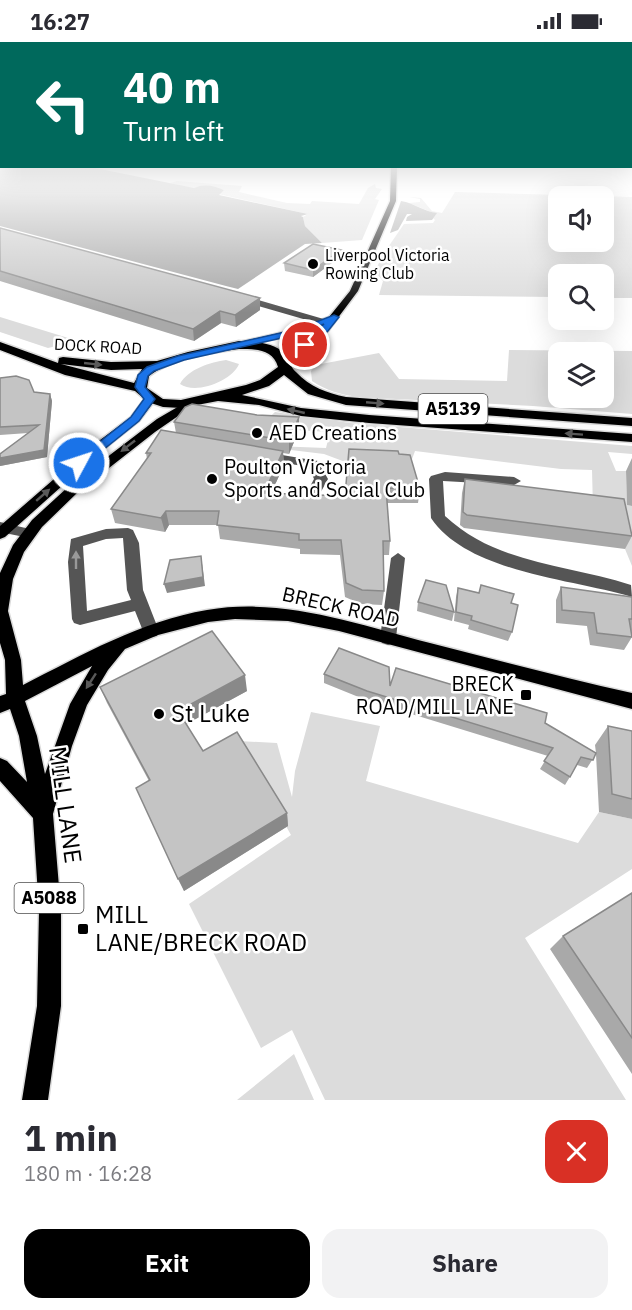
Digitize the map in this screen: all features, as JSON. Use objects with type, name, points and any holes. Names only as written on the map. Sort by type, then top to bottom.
[{"type":"highway","name":"A5139","points":[[161,364],[239,345],[270,349],[280,356],[295,380],[317,394],[346,401],[632,422]]},
{"type":"highway","name":"DOCK ROAD","points":[[0,346],[70,372],[140,387]]},
{"type":"highway","name":"DOCK ROAD","points":[[35,359],[111,366],[161,364]]},
{"type":"highway","points":[[150,399],[140,387],[143,375],[161,364]]},
{"type":"highway","name":"A5139","points":[[150,399],[168,405],[263,384],[277,377],[284,365]]},
{"type":"highway","name":"A5139","points":[[213,396],[259,401],[301,412],[369,419],[632,438]]},
{"type":"main road","points":[[284,365],[325,329],[329,319],[354,291],[387,214]]},
{"type":"main road","points":[[239,345],[300,331],[329,319]]},
{"type":"main road","points":[[2,530],[96,448],[135,419],[150,399]]},
{"type":"main road","name":"A5088","points":[[5,698],[13,660],[0,612],[5,580],[16,552],[29,533],[66,496],[168,416],[193,401]]},
{"type":"main road","name":"BRECK ROAD","points":[[5,698],[130,638],[207,616],[263,611],[312,618],[632,701]]},
{"type":"main road","points":[[44,814],[77,704],[106,659],[130,638]]},
{"type":"main road","name":"MILL LANE","points":[[5,698],[28,736],[44,814],[50,911],[49,1005],[35,1100]]},
{"type":"main road","points":[[0,767],[44,814]]},
{"type":"street","points":[[234,296],[329,319]]},
{"type":"street","points":[[146,433],[166,438]]},
{"type":"street","points":[[257,455],[315,464],[321,479],[312,496]]},
{"type":"street","points":[[514,481],[446,476],[436,479],[438,518],[451,532],[477,550],[545,572],[632,591]]},
{"type":"street","points":[[2,530],[29,533]]},
{"type":"street","points":[[139,604],[80,618],[75,562],[76,543],[106,534],[128,533],[132,543],[135,590],[151,631]]},
{"type":"street","points":[[388,638],[398,558]]},
{"type":"shaded area","points":[[0,214],[307,214],[301,216],[305,226],[322,243],[305,244],[238,289],[0,226]]},
{"type":"shaded area","points":[[307,214],[373,214],[362,240],[322,243],[305,226],[303,217]]},
{"type":"shaded area","points":[[396,214],[407,214],[398,230],[390,233]]},
{"type":"shaded area","points":[[411,214],[436,214],[432,220],[406,221]]},
{"type":"shaded area","points":[[436,214],[548,214],[548,252],[614,252],[614,214],[632,214],[632,298],[614,298],[614,264],[548,264],[548,297],[379,295],[383,281],[375,272],[382,256],[404,224],[433,223],[435,220],[433,218]]},
{"type":"shaded area","points":[[0,317],[78,341],[48,348],[0,332]]},
{"type":"shaded area","points":[[509,350],[548,350],[548,407],[357,397],[334,392],[312,381],[311,371],[316,365],[379,353],[399,379],[507,381]]},
{"type":"shaded area","points":[[614,351],[632,351],[632,414],[558,408],[614,408]]},
{"type":"shaded area","points":[[226,360],[239,364],[229,376],[221,381],[195,388],[180,384],[194,370]]},
{"type":"shaded area","points":[[275,412],[350,423],[632,446],[632,454],[608,452],[616,471],[626,471],[627,505],[632,506],[632,566],[625,549],[593,509],[592,470],[561,469],[415,451],[408,470],[348,463],[324,454],[249,445],[326,448],[330,432],[258,428]]},
{"type":"shaded area","points":[[311,712],[380,726],[366,781],[578,843],[599,812],[632,819],[632,869],[525,938],[626,1100],[325,1100],[292,1030],[261,1048],[189,904],[291,835],[238,741],[277,743],[292,797],[295,771]]},
{"type":"shaded area","points":[[294,1054],[314,1100],[237,1100]]},
{"type":"building","points":[[0,228],[260,298],[235,315],[220,311],[193,329],[0,271]]},
{"type":"building","points":[[313,244],[341,250],[313,270],[284,263]]},
{"type":"building","points":[[16,376],[29,380],[34,392],[50,394],[44,450],[0,458],[0,454],[39,425],[0,427],[0,378]]},
{"type":"building","points":[[192,404],[257,415],[299,417],[289,441],[174,422],[185,407]]},
{"type":"building","points":[[161,430],[283,451],[264,493],[345,496],[349,449],[398,451],[399,454],[410,455],[420,489],[386,488],[390,541],[383,541],[384,591],[362,590],[346,583],[341,540],[299,540],[299,534],[217,525],[219,511],[166,511],[161,518],[111,509],[151,453],[146,453]]},
{"type":"building","points":[[465,479],[624,499],[632,536],[467,515],[463,512]]},
{"type":"building","points":[[201,556],[203,577],[164,584],[170,560]]},
{"type":"building","points":[[426,580],[446,585],[454,612],[418,602]]},
{"type":"building","points":[[481,585],[514,594],[511,603],[518,605],[512,632],[471,620],[472,616],[456,612],[458,588],[479,593]]},
{"type":"building","points":[[561,587],[632,597],[632,619],[629,619],[632,637],[597,633],[594,613],[562,610]]},
{"type":"building","points":[[212,631],[245,675],[178,711],[203,751],[237,732],[287,813],[178,879],[136,788],[150,780],[100,687]]},
{"type":"building","points":[[339,648],[389,667],[390,686],[396,668],[547,713],[545,723],[596,753],[593,760],[581,757],[570,777],[544,761],[553,748],[367,691],[324,674]]},
{"type":"building","points":[[608,726],[632,731],[632,799],[612,794]]},
{"type":"building","points":[[632,893],[632,1038],[563,936]]},
{"type":"place","name":"Liverpool Victoria Rowing Club","points":[[313,264]]},
{"type":"place","name":"AED Creations","points":[[257,433]]},
{"type":"place","name":"Poulton Victoria Sports and Social Club","points":[[212,479]]},
{"type":"place","name":"BRECK ROAD/MILL LANE","points":[[526,695]]},
{"type":"place","name":"St Luke","points":[[159,714]]},
{"type":"place","name":"MILL LANE/BRECK ROAD","points":[[83,929]]},
{"type":"route","points":[[79,463],[135,419],[150,399],[140,387],[143,375],[151,369],[181,358],[300,331],[334,317],[325,329],[305,345]]}]
